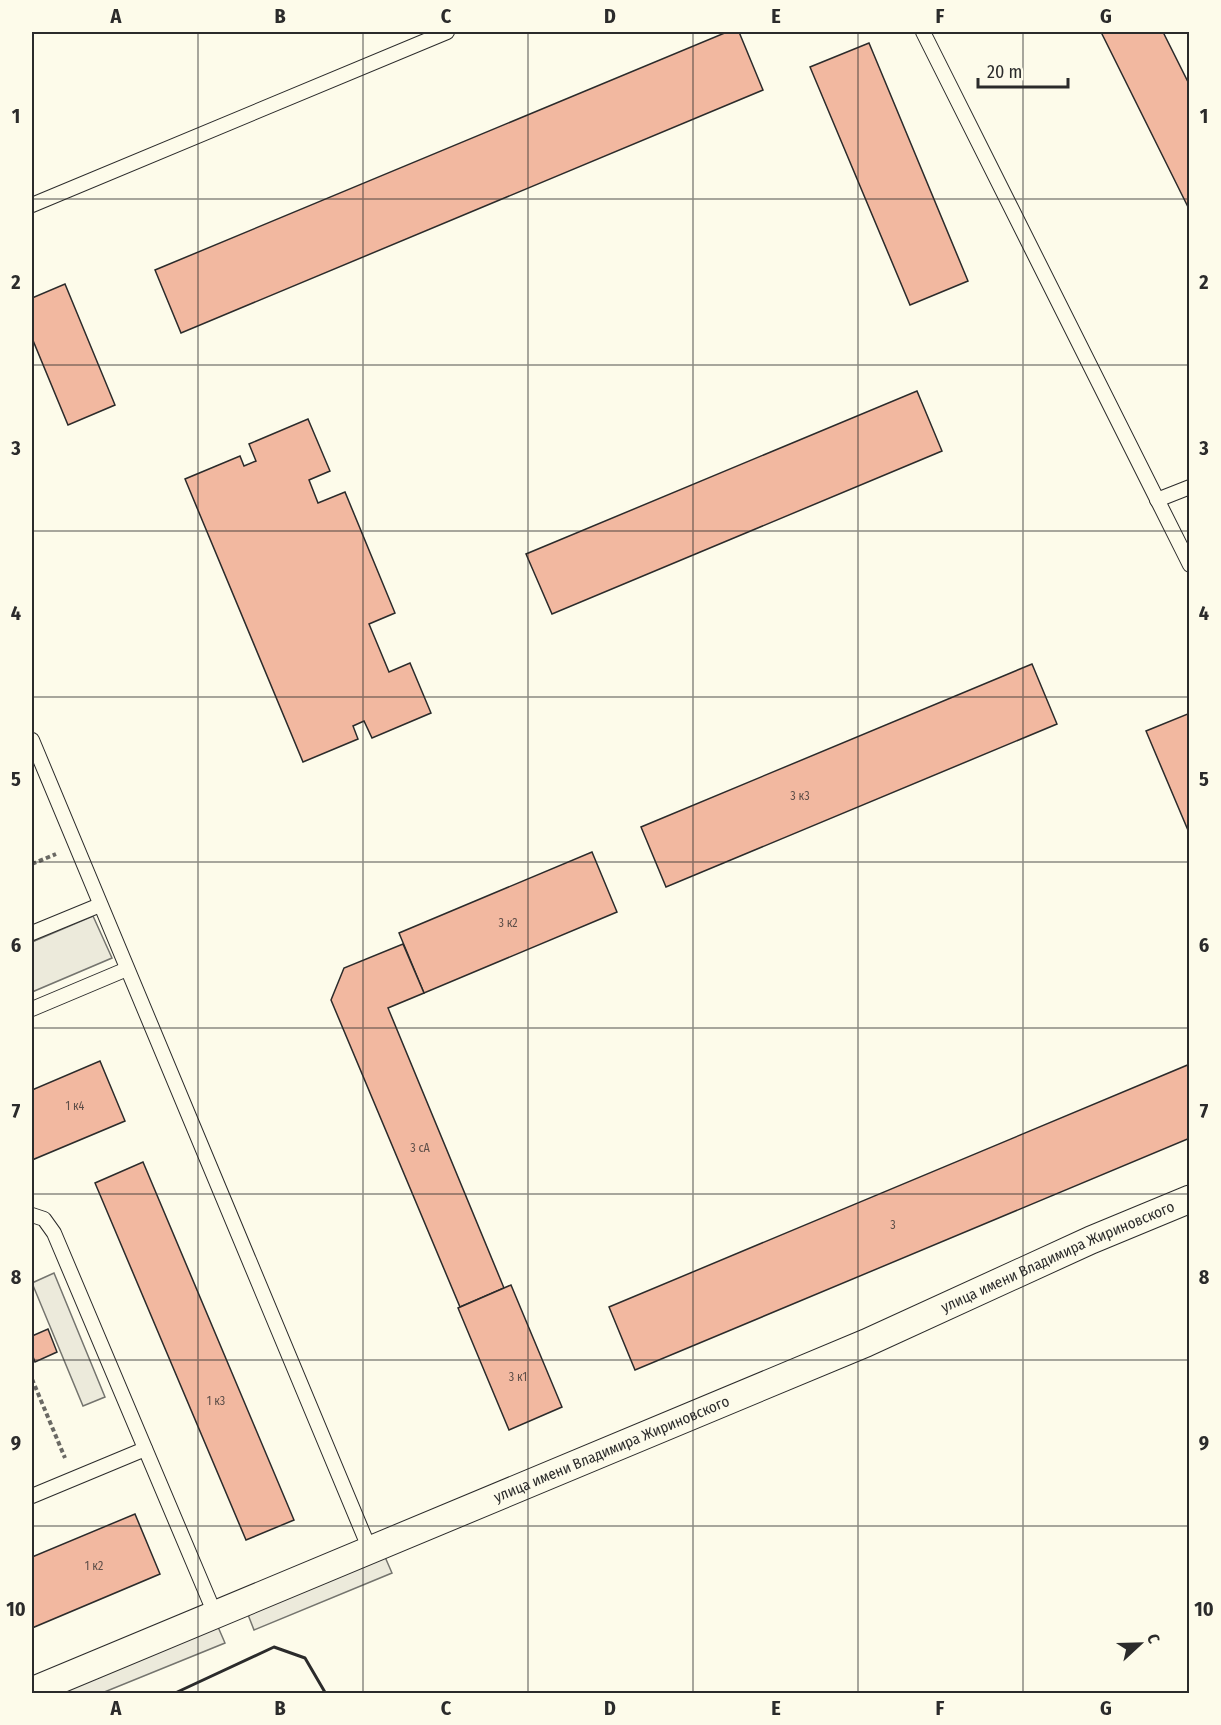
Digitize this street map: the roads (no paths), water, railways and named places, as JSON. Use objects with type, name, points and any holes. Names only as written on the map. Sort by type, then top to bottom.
[{"type":"street","name":"улица имени Владимира Жириновского","points":[[32,1691],[866,1343],[1091,1240],[1190,1199]]},
{"type":"lane","points":[[32,205],[447,32]]},
{"type":"lane","points":[[923,32],[1190,565]]},
{"type":"lane","points":[[1157,500],[1190,487]]},
{"type":"lane","points":[[32,740],[369,1550]]},
{"type":"lane","points":[[32,933],[100,905]]},
{"type":"lane","points":[[32,1009],[128,969]]},
{"type":"lane","points":[[32,1215],[44,1219],[54,1233],[215,1614]]},
{"type":"lane","points":[[32,1496],[145,1449]]}]
